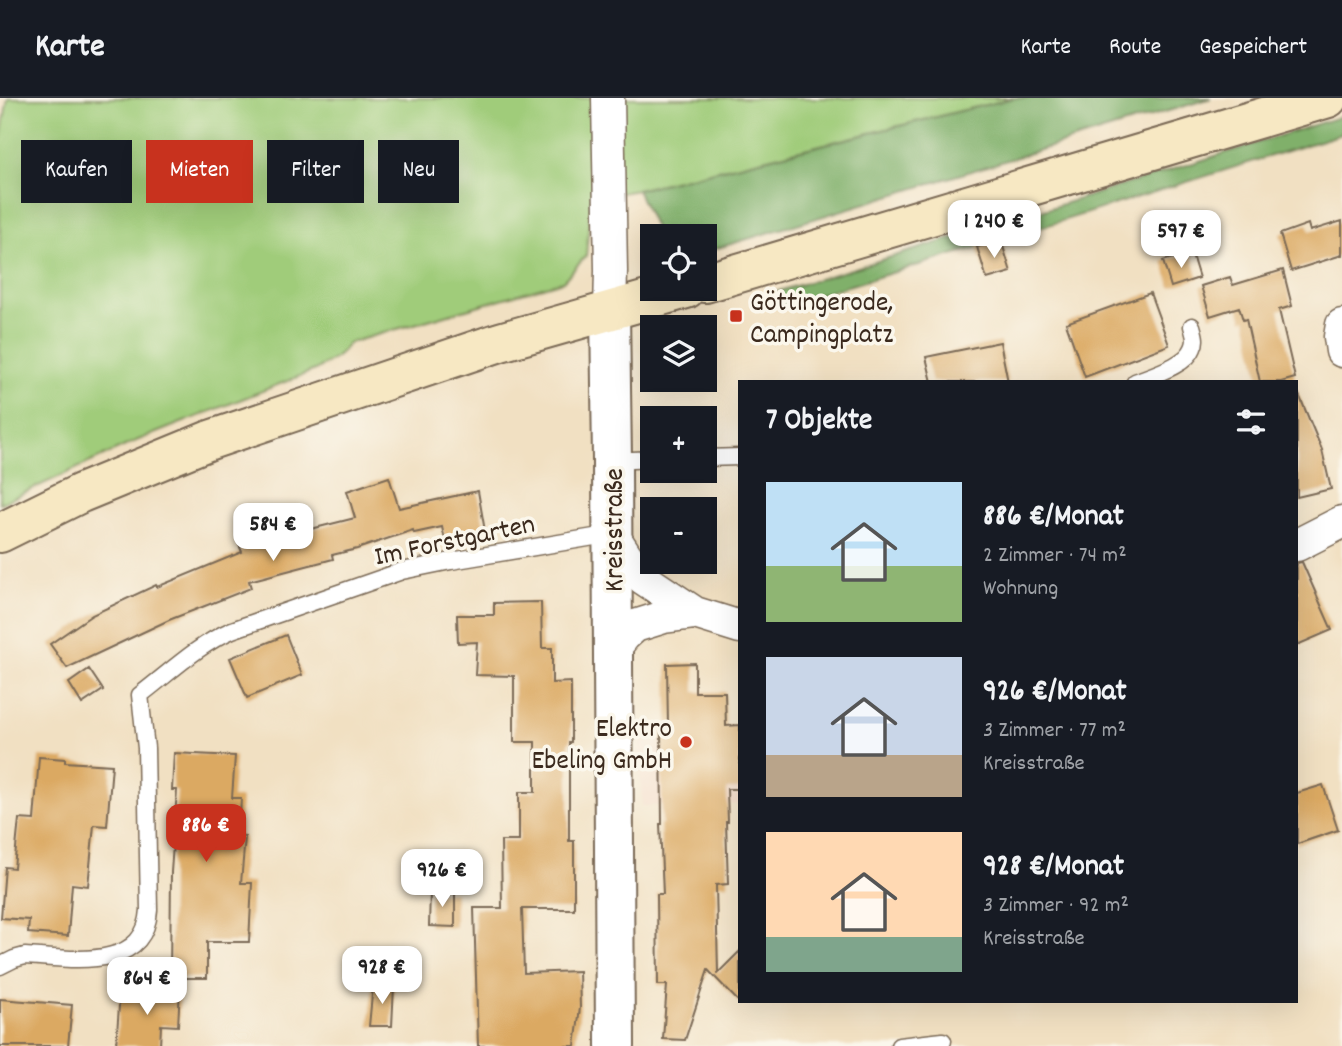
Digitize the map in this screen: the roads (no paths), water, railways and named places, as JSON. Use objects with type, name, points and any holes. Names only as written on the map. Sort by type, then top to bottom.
[{"type":"main road","points":[[717,279],[1328,98]]},
{"type":"main road","points":[[0,533],[81,493],[210,440],[452,358],[643,301]]},
{"type":"street","name":"Kreisstraße","points":[[608,98],[615,1046]]},
{"type":"street","points":[[1342,325],[1342,351]]},
{"type":"street","points":[[1298,544],[1342,522]]},
{"type":"street","points":[[612,534],[644,579],[695,613],[738,626]]},
{"type":"street","points":[[613,650],[635,626],[664,617],[695,613]]},
{"type":"lane","points":[[1140,380],[1179,363],[1193,350],[1195,338],[1192,326]]},
{"type":"lane","points":[[717,458],[738,457]]},
{"type":"lane","points":[[612,461],[640,460]]},
{"type":"lane","name":"Im Forstgarten","points":[[0,966],[14,958],[25,956],[103,958],[131,947],[140,938],[148,920],[149,909],[146,748],[140,695],[194,653],[217,637],[232,631],[402,571],[612,534]]},
{"type":"lane","points":[[899,1046],[943,1041]]},
{"type":"place","name":"Göttingerode, Campingplatz","points":[[736,316]]},
{"type":"place","name":"Elektro Ebeling GmbH","points":[[686,742]]}]
